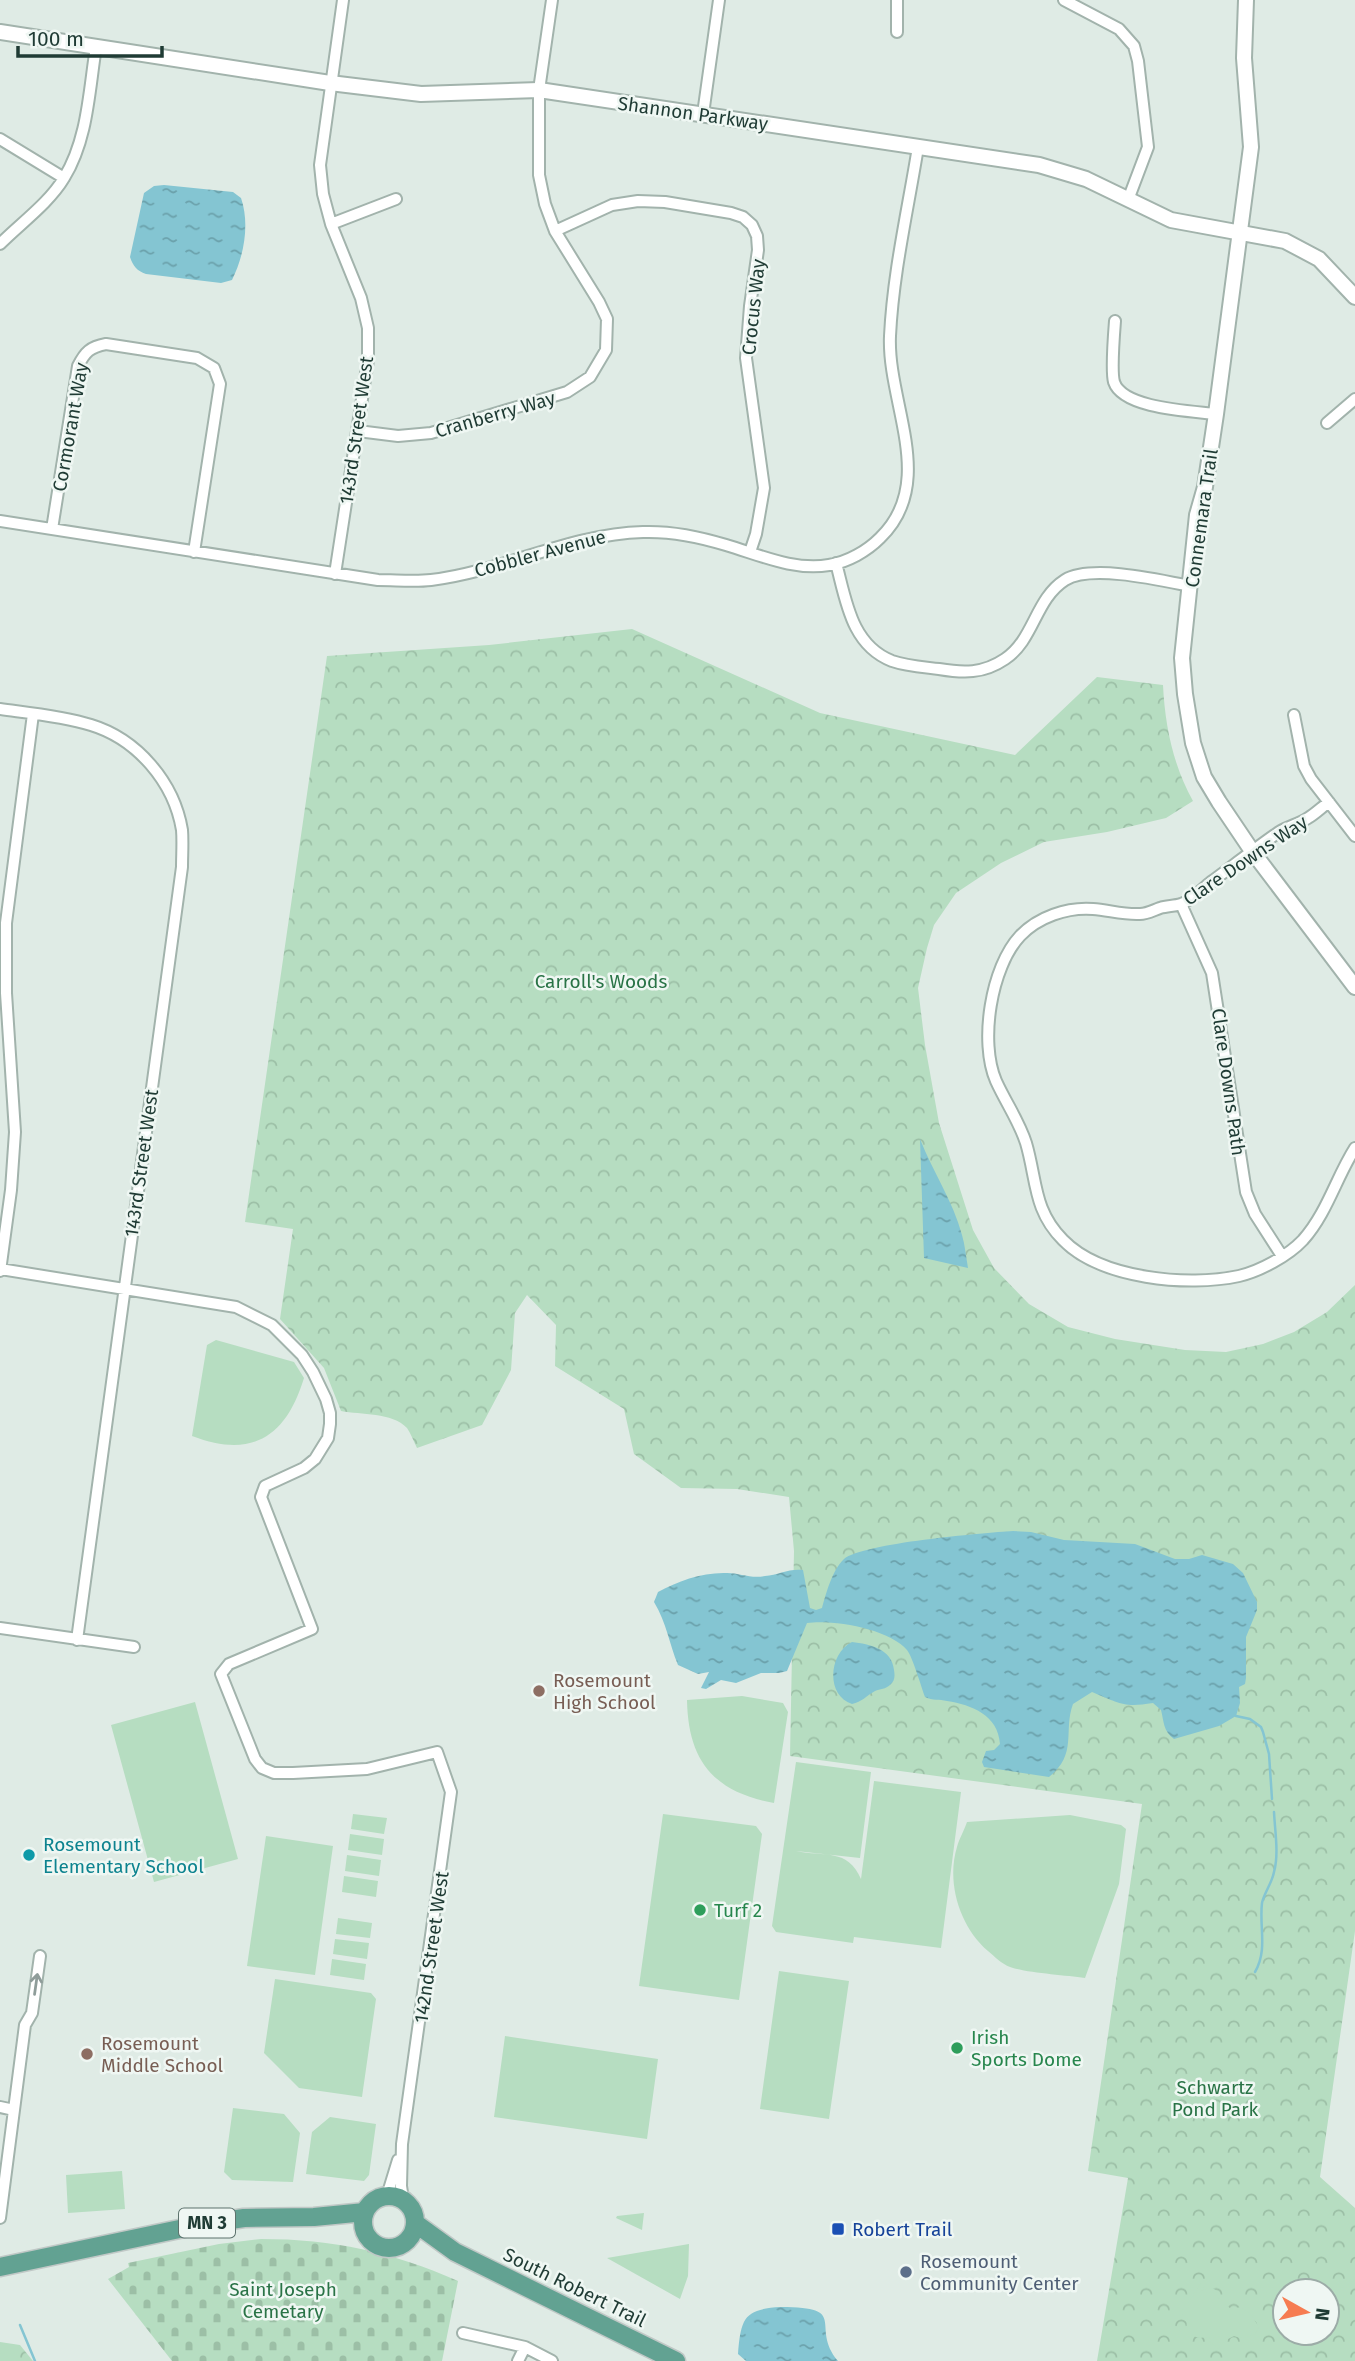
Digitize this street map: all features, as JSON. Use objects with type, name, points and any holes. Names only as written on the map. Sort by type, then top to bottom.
[{"type":"main road","points":[[395,2198],[413,2210],[415,2231],[406,2243],[392,2249],[384,2248],[372,2242],[365,2230],[365,2212],[373,2201],[395,2198]]},
{"type":"main road","points":[[314,2217],[365,2212]]},
{"type":"main road","points":[[314,2217],[365,2230]]},
{"type":"main road","name":"MN 3","points":[[0,2267],[203,2224],[244,2218],[314,2217]]},
{"type":"main road","points":[[415,2223],[455,2252]]},
{"type":"main road","points":[[406,2243],[455,2252]]},
{"type":"main road","name":"South Robert Trail","points":[[455,2252],[676,2361]]},
{"type":"street","name":"143rd Street West","points":[[335,574],[368,360],[368,327],[361,298],[331,224],[323,194],[320,165],[343,0]]},
{"type":"street","name":"Cranberry Way","points":[[358,431],[398,436],[431,433],[567,392],[590,377],[606,350],[607,319],[600,302],[555,231],[545,204],[539,175],[539,90],[552,0]]},
{"type":"street","points":[[703,114],[719,0]]},
{"type":"street","points":[[897,0],[897,32]]},
{"type":"street","points":[[1064,0],[1119,29],[1134,46],[1148,147],[1128,200]]},
{"type":"street","name":"Connemara Trail","points":[[1246,0],[1244,58],[1251,147],[1216,414],[1205,487],[1197,515],[1182,658],[1188,720],[1205,777],[1219,802],[1252,851],[1355,987]]},
{"type":"street","name":"Shannon Parkway","points":[[0,32],[330,83],[421,94],[539,90],[1039,165],[1086,179],[1171,220],[1285,241],[1319,259],[1355,297]]},
{"type":"street","points":[[0,244],[48,198],[64,178],[81,139],[96,47]]},
{"type":"street","points":[[0,139],[64,178]]},
{"type":"street","name":"Cobbler Avenue","points":[[0,521],[378,580],[430,580],[481,570],[609,534],[646,532],[682,535],[805,567],[836,564],[862,553],[883,536],[899,514],[907,488],[909,458],[892,376],[890,338],[918,147]]},
{"type":"street","points":[[331,224],[396,199]]},
{"type":"street","name":"Crocus Way","points":[[555,231],[612,205],[638,201],[665,202],[731,213],[743,217],[752,225],[757,236],[758,250],[746,358],[764,488],[750,552]]},
{"type":"street","points":[[1115,321],[1114,382],[1123,394],[1143,404],[1216,414]]},
{"type":"street","name":"Cormorant Way","points":[[52,530],[78,366],[84,353],[94,346],[106,344],[197,358],[214,368],[220,384],[194,552]]},
{"type":"street","points":[[1327,423],[1355,399]]},
{"type":"street","points":[[836,564],[853,622],[860,636],[877,652],[898,663],[975,673],[1005,659],[1016,649],[1030,631],[1042,602],[1066,579],[1093,572],[1190,586]]},
{"type":"street","name":"143rd Street West","points":[[0,709],[92,725],[133,747],[151,764],[166,785],[182,830],[182,867],[76,1640]]},
{"type":"street","points":[[33,714],[6,923],[6,993],[15,1132],[11,1190],[0,1270],[123,1289]]},
{"type":"street","points":[[1294,715],[1304,766],[1355,836]]},
{"type":"street","name":"Clare Downs Way","points":[[1329,802],[1310,818],[1290,825],[1252,851],[1181,904],[1142,914],[1089,908],[1068,910],[1045,918],[1022,934],[1009,950],[998,977],[989,1025],[989,1058],[996,1080],[1018,1121],[1030,1156],[1038,1202],[1051,1227],[1063,1241],[1089,1261],[1147,1277],[1212,1280],[1240,1276],[1282,1256],[1301,1242],[1321,1215],[1355,1148]]},
{"type":"street","name":"Clare Downs Path","points":[[1181,904],[1212,974],[1246,1192],[1255,1214],[1282,1256]]},
{"type":"street","name":"142nd Street West","points":[[123,1289],[236,1307],[272,1325],[302,1355],[313,1371],[330,1413],[328,1437],[316,1459],[304,1468],[265,1486],[261,1497],[312,1629],[229,1664],[222,1674],[255,1759],[262,1768],[275,1773],[367,1769],[437,1752],[451,1791],[402,2144]]},
{"type":"street","points":[[0,1628],[134,1647]]},
{"type":"street","points":[[0,2218],[25,2025],[32,2013],[40,1956]]},
{"type":"street","points":[[0,2108],[14,2110]]},
{"type":"street","points":[[395,2198],[401,2186],[402,2144]]},
{"type":"street","points":[[395,2198],[402,2144]]},
{"type":"street","points":[[463,2333],[525,2347],[552,2361]]},
{"type":"street","points":[[518,2361],[525,2347]]},
{"type":"green space","name":"Carroll's Woods","points":[[632,629],[820,713],[1015,755],[1097,677],[1163,685],[1171,745],[1193,801],[1166,818],[1107,832],[1044,842],[1001,863],[956,893],[934,925],[918,988],[939,1123],[973,1230],[994,1268],[1029,1304],[1068,1327],[1115,1339],[1185,1350],[1226,1352],[1263,1344],[1294,1332],[1327,1312],[1355,1285],[1355,1931],[1320,2177],[1355,2208],[1355,2361],[1097,2361],[1128,2178],[1088,2171],[1142,1804],[790,1756],[794,1551],[789,1497],[737,1489],[681,1488],[634,1454],[624,1409],[555,1366],[556,1325],[527,1295],[515,1313],[511,1370],[482,1425],[417,1448],[407,1428],[393,1419],[341,1411],[324,1368],[280,1319],[293,1229],[245,1222],[327,656],[489,645]]},
{"type":"green space","points":[[216,1340],[294,1362],[304,1378],[287,1415],[264,1438],[232,1445],[213,1443],[192,1436],[207,1345]]},
{"type":"green space","points":[[742,1696],[783,1703],[788,1712],[774,1803],[735,1791],[720,1782],[699,1756],[693,1740],[687,1700]]},
{"type":"green space","points":[[195,1702],[238,1859],[154,1882],[111,1725]]},
{"type":"green space","points":[[796,1762],[871,1772],[860,1858],[796,1851],[842,1858],[856,1869],[861,1879],[874,1781],[961,1792],[941,1948],[854,1937],[853,1943],[776,1932],[772,1926]]},
{"type":"green space","points":[[353,1814],[387,1818],[384,1834],[351,1829]]},
{"type":"green space","name":"Turf 2","points":[[663,1814],[756,1826],[762,1834],[739,2000],[639,1986]]},
{"type":"green space","points":[[1070,1815],[1121,1825],[1126,1829],[1119,1884],[1085,1978],[1018,1969],[999,1960],[970,1930],[958,1904],[953,1875],[957,1847],[967,1822]]},
{"type":"green space","points":[[350,1834],[384,1839],[382,1855],[348,1850]]},
{"type":"green space","points":[[266,1836],[333,1846],[315,1975],[247,1966]]},
{"type":"green space","points":[[347,1855],[381,1860],[379,1876],[345,1871]]},
{"type":"green space","points":[[344,1876],[378,1881],[376,1897],[342,1892]]},
{"type":"green space","points":[[338,1918],[372,1923],[370,1938],[336,1934]]},
{"type":"green space","points":[[335,1939],[369,1943],[367,1959],[333,1954]]},
{"type":"green space","points":[[332,1959],[366,1964],[364,1980],[330,1975]]},
{"type":"green space","points":[[779,1971],[849,1981],[829,2119],[760,2109]]},
{"type":"green space","points":[[275,1979],[371,1993],[376,1999],[362,2097],[299,2088],[264,2053]]},
{"type":"green space","points":[[505,2036],[658,2059],[647,2139],[494,2117]]},
{"type":"green space","points":[[233,2108],[284,2114],[300,2133],[293,2182],[232,2180],[224,2172]]},
{"type":"green space","points":[[330,2117],[376,2124],[369,2175],[364,2181],[306,2174],[312,2132]]},
{"type":"green space","points":[[122,2171],[125,2209],[68,2213],[66,2175]]},
{"type":"green space","points":[[644,2213],[642,2230],[616,2218],[617,2216]]},
{"type":"green space","name":"Saint Joseph Cemetary","points":[[261,2239],[313,2241],[362,2249],[410,2262],[458,2281],[442,2361],[172,2361],[108,2279],[129,2267],[128,2263],[219,2244]]},
{"type":"green space","points":[[689,2244],[688,2276],[680,2299],[607,2258]]},
{"type":"green space","points":[[1203,2280],[1207,2285],[1200,2291],[1215,2289],[1216,2296],[1231,2309],[1241,2307],[1250,2313],[1259,2327],[1255,2334],[1240,2338],[1234,2336],[1226,2340],[1219,2349],[1208,2337],[1200,2338],[1190,2333],[1187,2328],[1188,2318],[1186,2314],[1183,2315],[1182,2309],[1186,2309]]},
{"type":"green space","points":[[0,2342],[20,2345],[33,2361],[0,2361]]},
{"type":"water","points":[[154,186],[233,192],[241,198],[245,218],[244,240],[240,261],[232,280],[221,283],[146,274],[134,266],[130,257],[144,193]]},
{"type":"water","points":[[920,1139],[958,1222],[968,1268],[924,1258]]},
{"type":"water","points":[[1013,1531],[1031,1532],[1064,1540],[1135,1544],[1175,1559],[1202,1555],[1233,1564],[1243,1573],[1257,1602],[1257,1610],[1246,1637],[1246,1678],[1245,1684],[1239,1687],[1240,1703],[1236,1716],[1219,1726],[1174,1739],[1166,1729],[1161,1710],[1153,1703],[1121,1704],[1092,1692],[1073,1704],[1067,1751],[1064,1760],[1049,1777],[984,1767],[982,1762],[986,1751],[994,1750],[1000,1744],[998,1734],[989,1719],[974,1709],[925,1697],[907,1650],[888,1636],[846,1624],[807,1623],[787,1671],[761,1673],[736,1683],[721,1680],[706,1689],[701,1688],[709,1672],[698,1674],[678,1665],[654,1602],[658,1592],[700,1576],[727,1573],[760,1577],[803,1570],[810,1608],[816,1610],[822,1608],[836,1569],[844,1559],[855,1553],[924,1540]]},
{"type":"water","points":[[852,1642],[873,1646],[885,1652],[892,1663],[894,1678],[888,1686],[852,1704],[837,1692],[833,1674],[838,1655]]},
{"type":"water","points":[[802,2308],[822,2315],[830,2349],[838,2361],[746,2361],[738,2354],[743,2324],[747,2318],[759,2310]]},
{"type":"waterway","points":[[1236,1716],[1250,1719],[1261,1727],[1269,1754],[1272,1799]]},
{"type":"waterway","points":[[1255,1972],[1262,1947],[1262,1903],[1275,1865],[1274,1812]]},
{"type":"waterway","points":[[20,2325],[35,2361]]},
{"type":"place","name":"Rosemount High School","points":[[539,1691]]},
{"type":"place","name":"Rosemount Elementary School","points":[[29,1855]]},
{"type":"place","name":"Turf 2","points":[[700,1910]]},
{"type":"place","name":"Irish Sports Dome","points":[[957,2048]]},
{"type":"place","name":"Rosemount Middle School","points":[[87,2054]]},
{"type":"place","name":"Robert Trail","points":[[838,2229]]},
{"type":"place","name":"Rosemount Community Center","points":[[906,2272]]},
{"type":"park label","name":"Schwartz Pond Park","points":[[1215,2098]]}]
